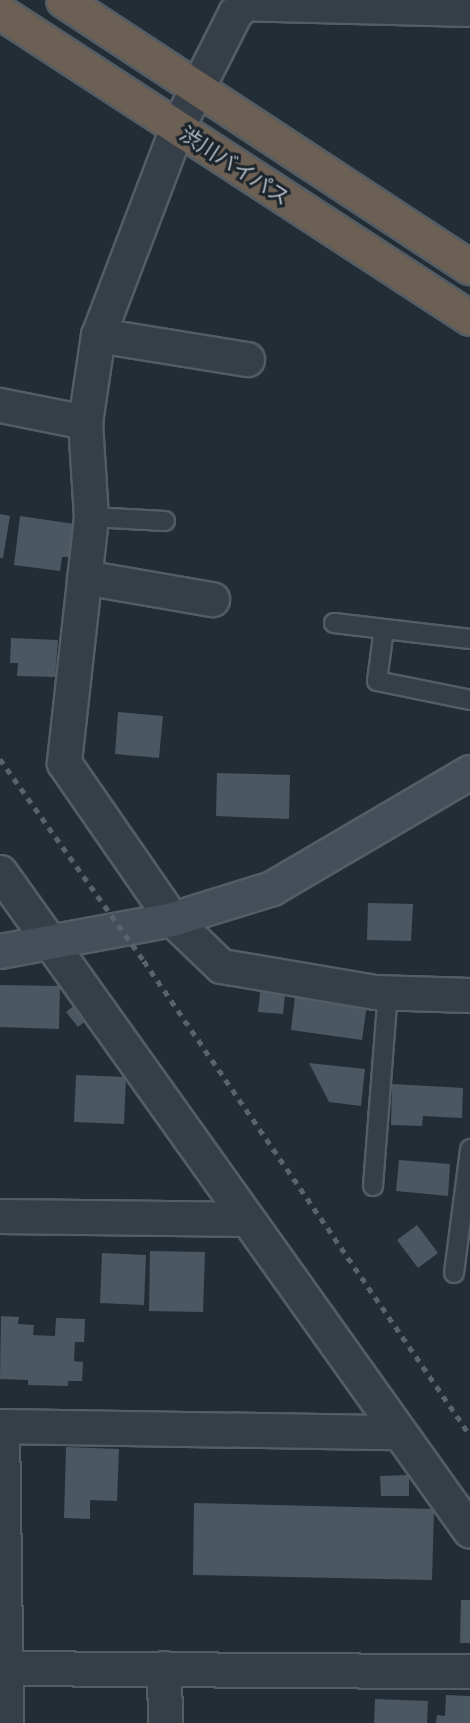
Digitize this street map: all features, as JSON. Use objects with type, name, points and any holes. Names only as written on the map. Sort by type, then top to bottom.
[{"type":"highway","points":[[63,0],[470,267]]},
{"type":"highway","name":"渋川バイパス","points":[[0,12],[176,130],[470,318]]},
{"type":"street","points":[[470,9],[244,2],[235,13],[176,130],[98,335],[85,422],[91,518],[64,763],[171,919],[222,966],[388,993],[470,994]]},
{"type":"street","points":[[98,335],[247,358]]},
{"type":"street","points":[[0,405],[85,422]]},
{"type":"street","points":[[84,578],[212,599]]},
{"type":"street","points":[[0,951],[171,919],[272,888],[470,772]]},
{"type":"street","points":[[0,872],[396,1432],[470,1531]]},
{"type":"street","points":[[0,1216],[245,1219]]},
{"type":"street","points":[[6,1723],[2,1668],[1,1426],[396,1432]]},
{"type":"street","points":[[2,1668],[470,1671]]},
{"type":"street","points":[[164,1668],[165,1723]]},
{"type":"lane","points":[[91,518],[165,521]]},
{"type":"lane","points":[[334,623],[470,639]]},
{"type":"lane","points":[[384,629],[376,681],[470,700]]},
{"type":"lane","points":[[373,1186],[388,993]]},
{"type":"lane","points":[[454,1273],[470,1149]]},
{"type":"building","points":[[0,514],[10,516],[3,558],[0,558]]},
{"type":"building","points":[[20,516],[75,524],[70,557],[62,557],[60,571],[14,565]]},
{"type":"building","points":[[11,638],[58,640],[55,677],[17,676],[18,663],[10,663]]},
{"type":"building","points":[[118,712],[163,716],[159,758],[115,754]]},
{"type":"building","points":[[217,773],[290,775],[289,819],[216,816]]},
{"type":"building","points":[[368,903],[413,904],[411,941],[367,940]]},
{"type":"building","points":[[261,983],[286,986],[283,1014],[258,1012]]},
{"type":"building","points":[[0,985],[60,986],[59,1029],[0,1027]]},
{"type":"building","points":[[296,988],[368,998],[362,1040],[291,1030]]},
{"type":"building","points":[[76,1004],[88,1019],[78,1027],[66,1012]]},
{"type":"building","points":[[309,1063],[365,1069],[361,1106],[329,1102]]},
{"type":"building","points":[[76,1075],[126,1077],[124,1124],[74,1122]]},
{"type":"building","points":[[392,1084],[463,1088],[462,1118],[423,1116],[422,1126],[391,1125]]},
{"type":"building","points":[[399,1160],[450,1164],[448,1196],[396,1191]]},
{"type":"building","points":[[417,1225],[438,1253],[418,1268],[397,1240]]},
{"type":"building","points":[[150,1251],[205,1252],[203,1312],[149,1311]]},
{"type":"building","points":[[102,1253],[146,1255],[144,1305],[100,1303]]},
{"type":"building","points":[[1,1316],[19,1317],[18,1324],[34,1325],[33,1335],[55,1336],[56,1318],[85,1319],[84,1342],[75,1342],[74,1361],[83,1362],[82,1381],[68,1381],[68,1386],[28,1385],[28,1380],[0,1379]]},
{"type":"building","points":[[66,1447],[119,1449],[117,1501],[90,1500],[90,1519],[64,1518]]},
{"type":"building","points":[[409,1475],[409,1496],[381,1496],[380,1476]]},
{"type":"building","points":[[194,1503],[434,1509],[432,1580],[193,1575]]},
{"type":"building","points":[[461,1600],[470,1600],[470,1643],[460,1643]]},
{"type":"building","points":[[446,1695],[470,1696],[470,1723],[436,1723],[437,1715],[445,1716]]},
{"type":"building","points":[[375,1699],[428,1701],[427,1723],[374,1723]]},
{"type":"railway","points":[[0,759],[144,961],[470,1435]]}]
